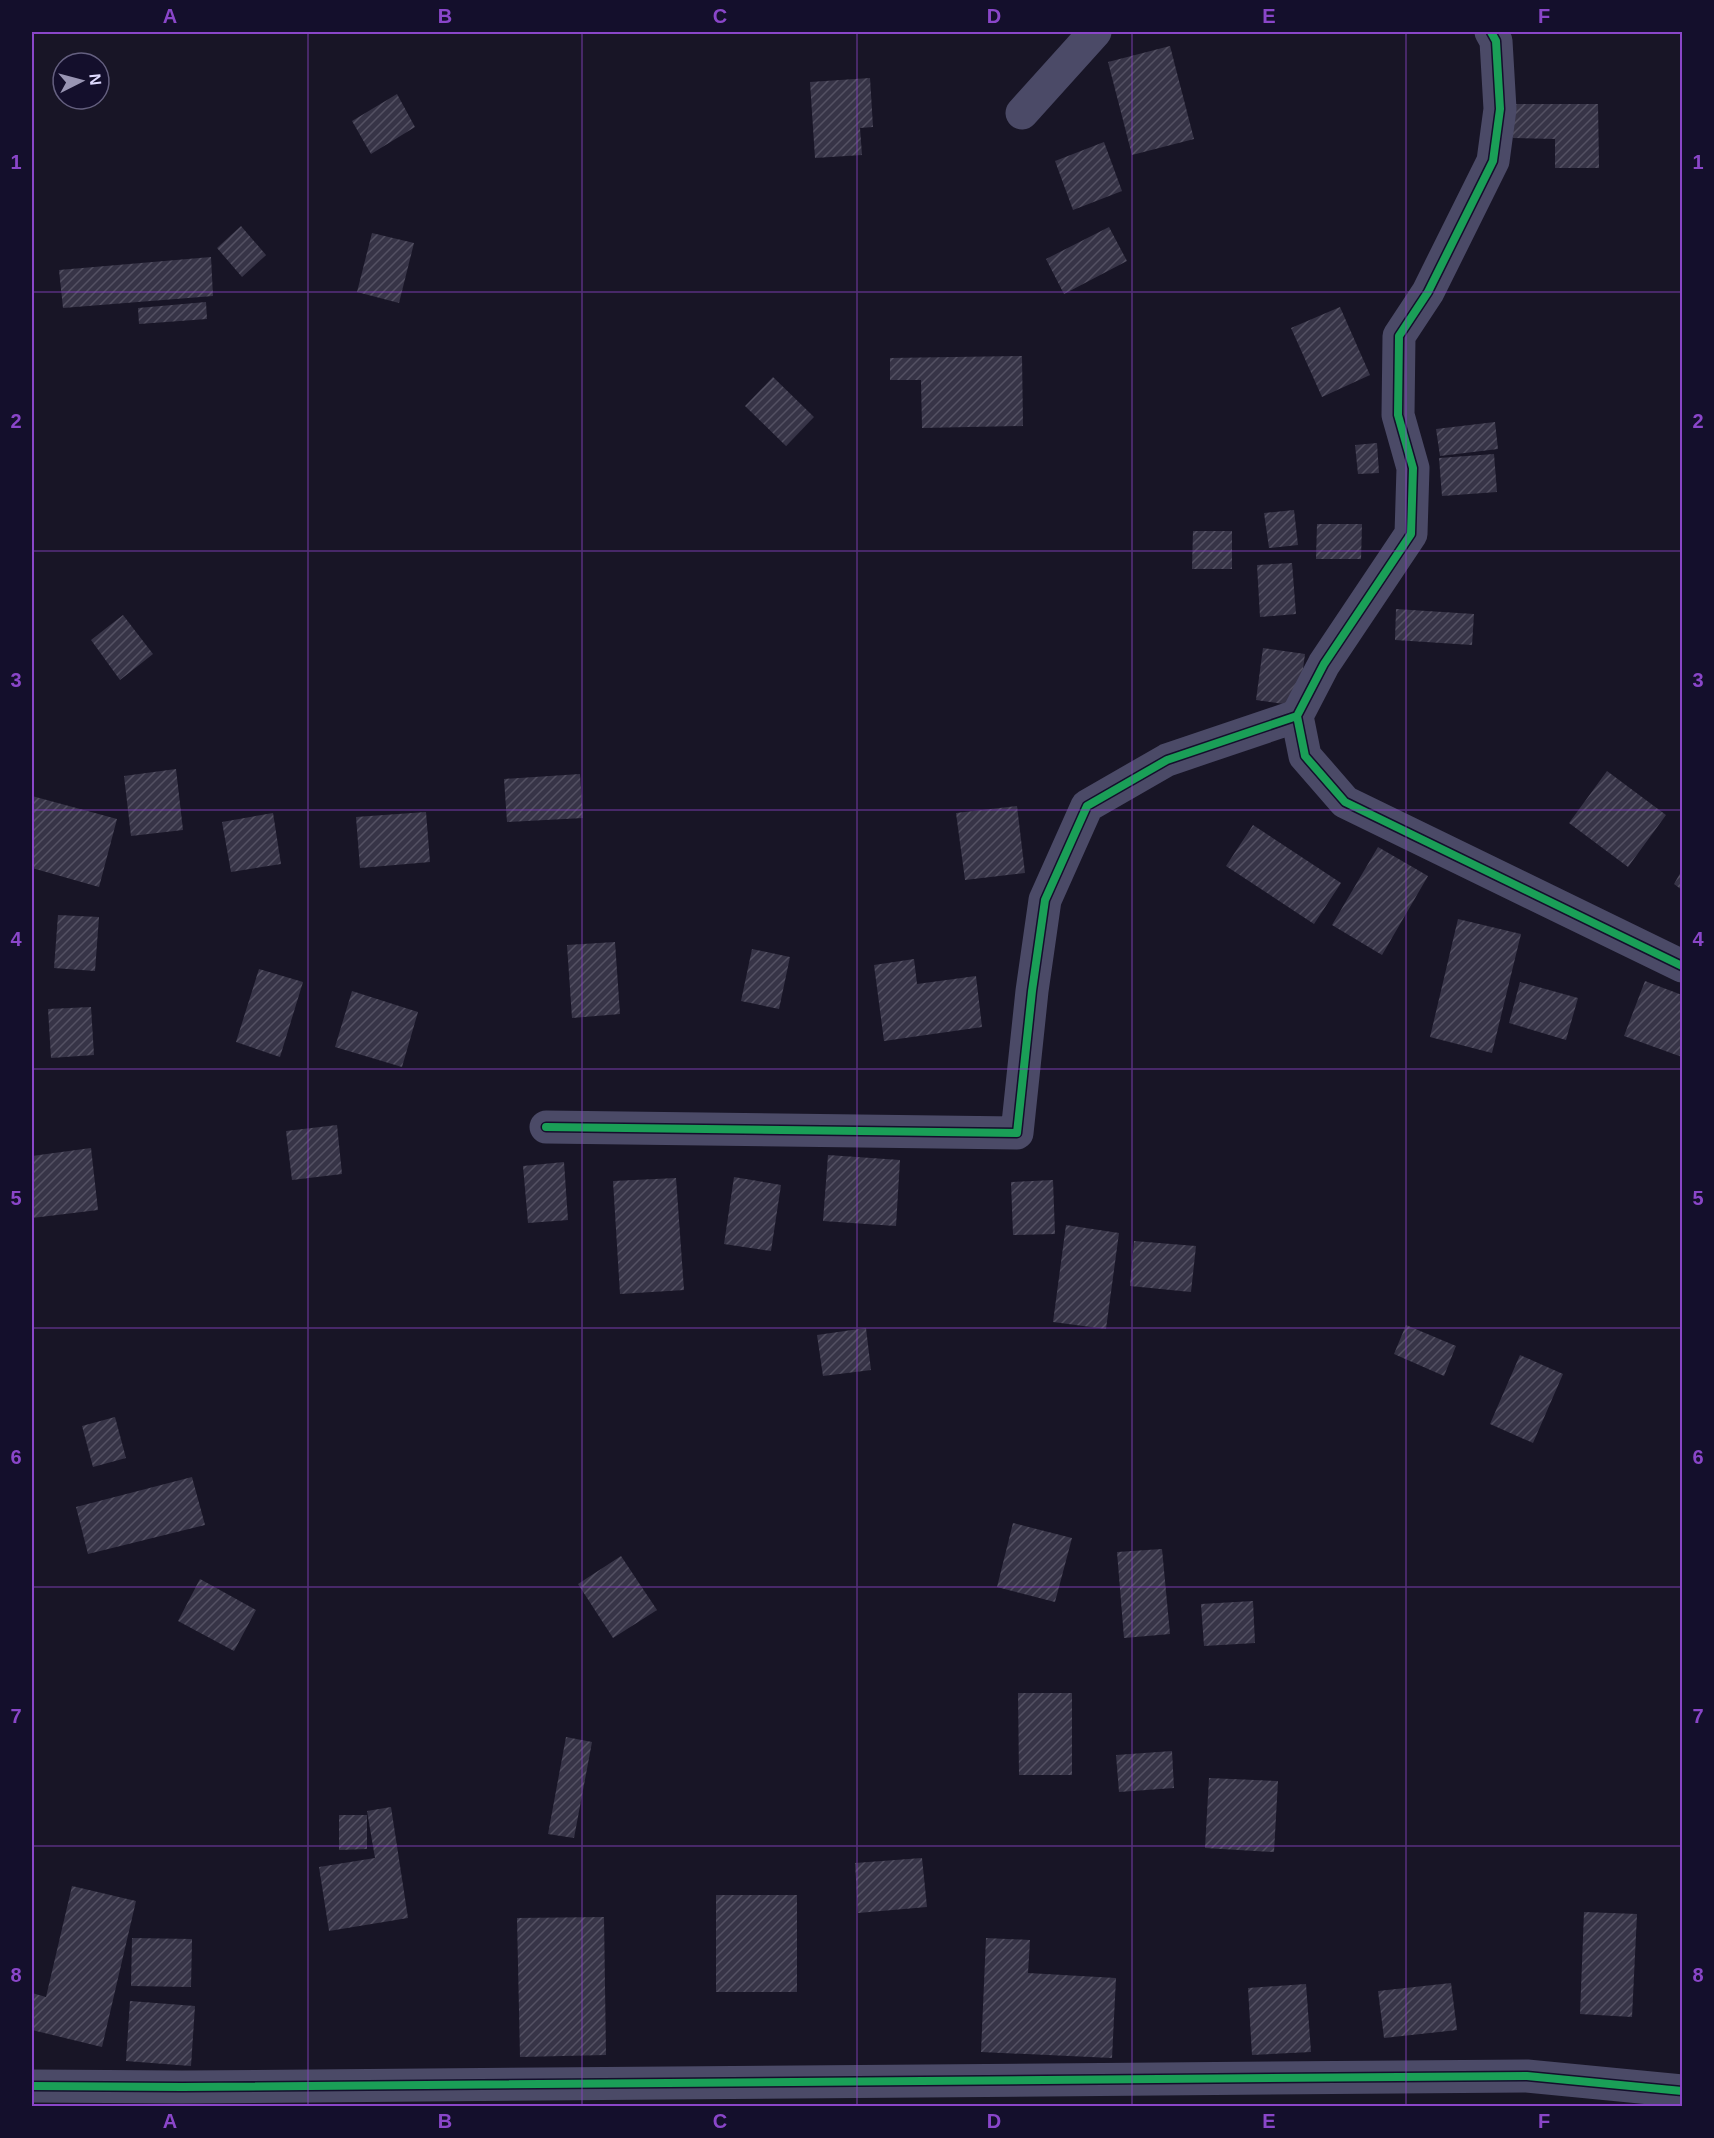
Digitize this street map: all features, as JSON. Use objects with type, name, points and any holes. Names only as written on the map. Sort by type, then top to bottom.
[{"type":"street","points":[[1022,113],[1095,32]]},
{"type":"street","points":[[1491,32],[1496,42],[1500,109],[1494,160],[1428,292],[1399,336],[1398,415],[1413,468],[1411,534],[1324,664],[1297,716],[1305,756],[1345,802],[1683,966]]},
{"type":"street","points":[[546,1127],[1017,1133],[1032,991],[1045,900],[1087,806],[1167,760],[1297,716]]},
{"type":"street","points":[[32,2086],[206,2087],[1527,2076],[1683,2091]]},
{"type":"building","points":[[1170,46],[1194,139],[1132,155],[1108,62]]},
{"type":"building","points":[[870,78],[873,127],[860,128],[862,155],[815,158],[810,82]]},
{"type":"building","points":[[397,94],[415,127],[371,154],[352,121]]},
{"type":"building","points":[[1512,104],[1598,104],[1599,168],[1555,168],[1555,139],[1513,138]]},
{"type":"building","points":[[1104,142],[1122,191],[1073,210],[1055,161]]},
{"type":"building","points":[[241,226],[266,255],[242,277],[217,248]]},
{"type":"building","points":[[1109,227],[1127,261],[1064,294],[1046,259]]},
{"type":"building","points":[[372,233],[414,243],[399,303],[357,292]]},
{"type":"building","points":[[211,257],[213,296],[63,308],[59,270]]},
{"type":"building","points":[[206,302],[207,319],[139,324],[138,308]]},
{"type":"building","points":[[1340,307],[1370,375],[1322,397],[1291,328]]},
{"type":"building","points":[[1022,356],[1023,426],[922,428],[921,380],[890,380],[890,358]]},
{"type":"building","points":[[773,377],[814,417],[786,446],[745,406]]},
{"type":"building","points":[[1495,422],[1498,449],[1440,456],[1436,429]]},
{"type":"building","points":[[1377,443],[1379,473],[1358,474],[1355,445]]},
{"type":"building","points":[[1494,454],[1497,492],[1442,496],[1439,458]]},
{"type":"building","points":[[1294,510],[1298,545],[1269,548],[1264,513]]},
{"type":"building","points":[[1317,524],[1362,524],[1361,559],[1316,559]]},
{"type":"building","points":[[1193,531],[1232,531],[1232,569],[1192,569]]},
{"type":"building","points":[[1292,563],[1296,614],[1260,617],[1257,565]]},
{"type":"building","points":[[1396,609],[1474,614],[1472,645],[1395,640]]},
{"type":"building","points":[[123,615],[153,654],[120,680],[91,640]]},
{"type":"building","points":[[1263,648],[1305,654],[1298,706],[1256,700]]},
{"type":"building","points":[[176,769],[183,830],[131,836],[124,776]]},
{"type":"building","points":[[1607,771],[1666,815],[1628,867],[1569,823]]},
{"type":"building","points":[[580,774],[583,818],[507,822],[504,779]]},
{"type":"building","points":[[32,796],[117,819],[99,887],[32,868]]},
{"type":"building","points":[[1017,806],[1025,873],[965,880],[956,813]]},
{"type":"building","points":[[426,812],[430,862],[360,868],[356,817]]},
{"type":"building","points":[[273,813],[281,864],[231,872],[222,822]]},
{"type":"building","points":[[1253,825],[1341,883],[1314,924],[1226,866]]},
{"type":"building","points":[[1378,847],[1428,876],[1382,955],[1332,925]]},
{"type":"building","points":[[1682,870],[1682,890],[1674,884]]},
{"type":"building","points":[[58,915],[99,917],[95,971],[54,968]]},
{"type":"building","points":[[1458,919],[1521,934],[1492,1053],[1430,1037]]},
{"type":"building","points":[[615,942],[620,1014],[572,1018],[567,945]]},
{"type":"building","points":[[752,949],[790,957],[779,1009],[741,1001]]},
{"type":"building","points":[[914,959],[917,984],[976,976],[982,1027],[884,1041],[874,965]]},
{"type":"building","points":[[259,969],[303,982],[280,1057],[236,1042]]},
{"type":"building","points":[[1645,981],[1682,995],[1682,1057],[1624,1036]]},
{"type":"building","points":[[1520,982],[1578,998],[1566,1040],[1509,1023]]},
{"type":"building","points":[[352,991],[418,1012],[402,1067],[335,1047]]},
{"type":"building","points":[[91,1007],[94,1055],[51,1058],[48,1009]]},
{"type":"building","points":[[337,1125],[342,1174],[292,1180],[286,1131]]},
{"type":"building","points":[[91,1148],[98,1210],[32,1218],[32,1156]]},
{"type":"building","points":[[828,1155],[900,1160],[896,1226],[823,1221]]},
{"type":"building","points":[[564,1162],[568,1220],[528,1223],[523,1166]]},
{"type":"building","points":[[734,1177],[781,1185],[771,1251],[724,1244]]},
{"type":"building","points":[[676,1178],[684,1290],[620,1294],[613,1181]]},
{"type":"building","points":[[1053,1180],[1055,1234],[1013,1235],[1011,1182]]},
{"type":"building","points":[[1066,1225],[1119,1233],[1106,1329],[1053,1322]]},
{"type":"building","points":[[1134,1241],[1196,1246],[1191,1292],[1130,1286]]},
{"type":"building","points":[[1406,1325],[1456,1346],[1444,1376],[1394,1354]]},
{"type":"building","points":[[866,1328],[871,1370],[823,1376],[817,1335]]},
{"type":"building","points":[[1520,1355],[1563,1374],[1533,1443],[1490,1424]]},
{"type":"building","points":[[115,1417],[126,1458],[93,1467],[82,1426]]},
{"type":"building","points":[[192,1477],[205,1525],[88,1554],[76,1507]]},
{"type":"building","points":[[1013,1523],[1072,1538],[1055,1602],[997,1587]]},
{"type":"building","points":[[1162,1549],[1170,1634],[1124,1638],[1117,1552]]},
{"type":"building","points":[[621,1556],[657,1610],[613,1638],[578,1584]]},
{"type":"building","points":[[200,1579],[256,1610],[234,1651],[178,1621]]},
{"type":"building","points":[[1253,1601],[1255,1643],[1204,1646],[1201,1604]]},
{"type":"building","points":[[1018,1693],[1072,1693],[1072,1775],[1019,1775]]},
{"type":"building","points":[[566,1737],[592,1742],[574,1838],[548,1834]]},
{"type":"building","points":[[1172,1751],[1174,1788],[1119,1792],[1116,1755]]},
{"type":"building","points":[[1209,1778],[1278,1781],[1274,1852],[1205,1848]]},
{"type":"building","points":[[391,1807],[408,1918],[329,1931],[319,1867],[375,1858],[367,1811]]},
{"type":"building","points":[[339,1815],[367,1815],[367,1849],[339,1850]]},
{"type":"building","points":[[922,1858],[927,1907],[858,1913],[855,1863]]},
{"type":"building","points":[[72,1886],[136,1901],[102,2047],[32,2030],[32,1993],[46,1997]]},
{"type":"building","points":[[716,1895],[797,1895],[797,1992],[716,1992]]},
{"type":"building","points":[[1584,1912],[1637,1914],[1632,2017],[1580,2014]]},
{"type":"building","points":[[604,1917],[606,2055],[520,2057],[517,1918]]},
{"type":"building","points":[[132,1938],[192,1939],[191,1987],[131,1986]]},
{"type":"building","points":[[986,1938],[1030,1940],[1028,1973],[1116,1978],[1112,2058],[981,2052]]},
{"type":"building","points":[[1451,1983],[1457,2030],[1384,2038],[1378,1991]]},
{"type":"building","points":[[1306,1984],[1311,2052],[1252,2055],[1248,1988]]},
{"type":"building","points":[[130,2001],[195,2006],[191,2066],[126,2061]]},
{"type":"cycle path","points":[[1491,32],[1496,41],[1500,109],[1493,161],[1428,292],[1399,336],[1398,415],[1413,468],[1411,534],[1324,664],[1297,716],[1305,756],[1345,802],[1682,966]]},
{"type":"cycle path","points":[[546,1127],[1017,1133],[1032,991],[1045,900],[1087,806],[1167,760],[1297,716]]},
{"type":"cycle path","points":[[32,2086],[182,2087],[1527,2076],[1682,2091]]}]
